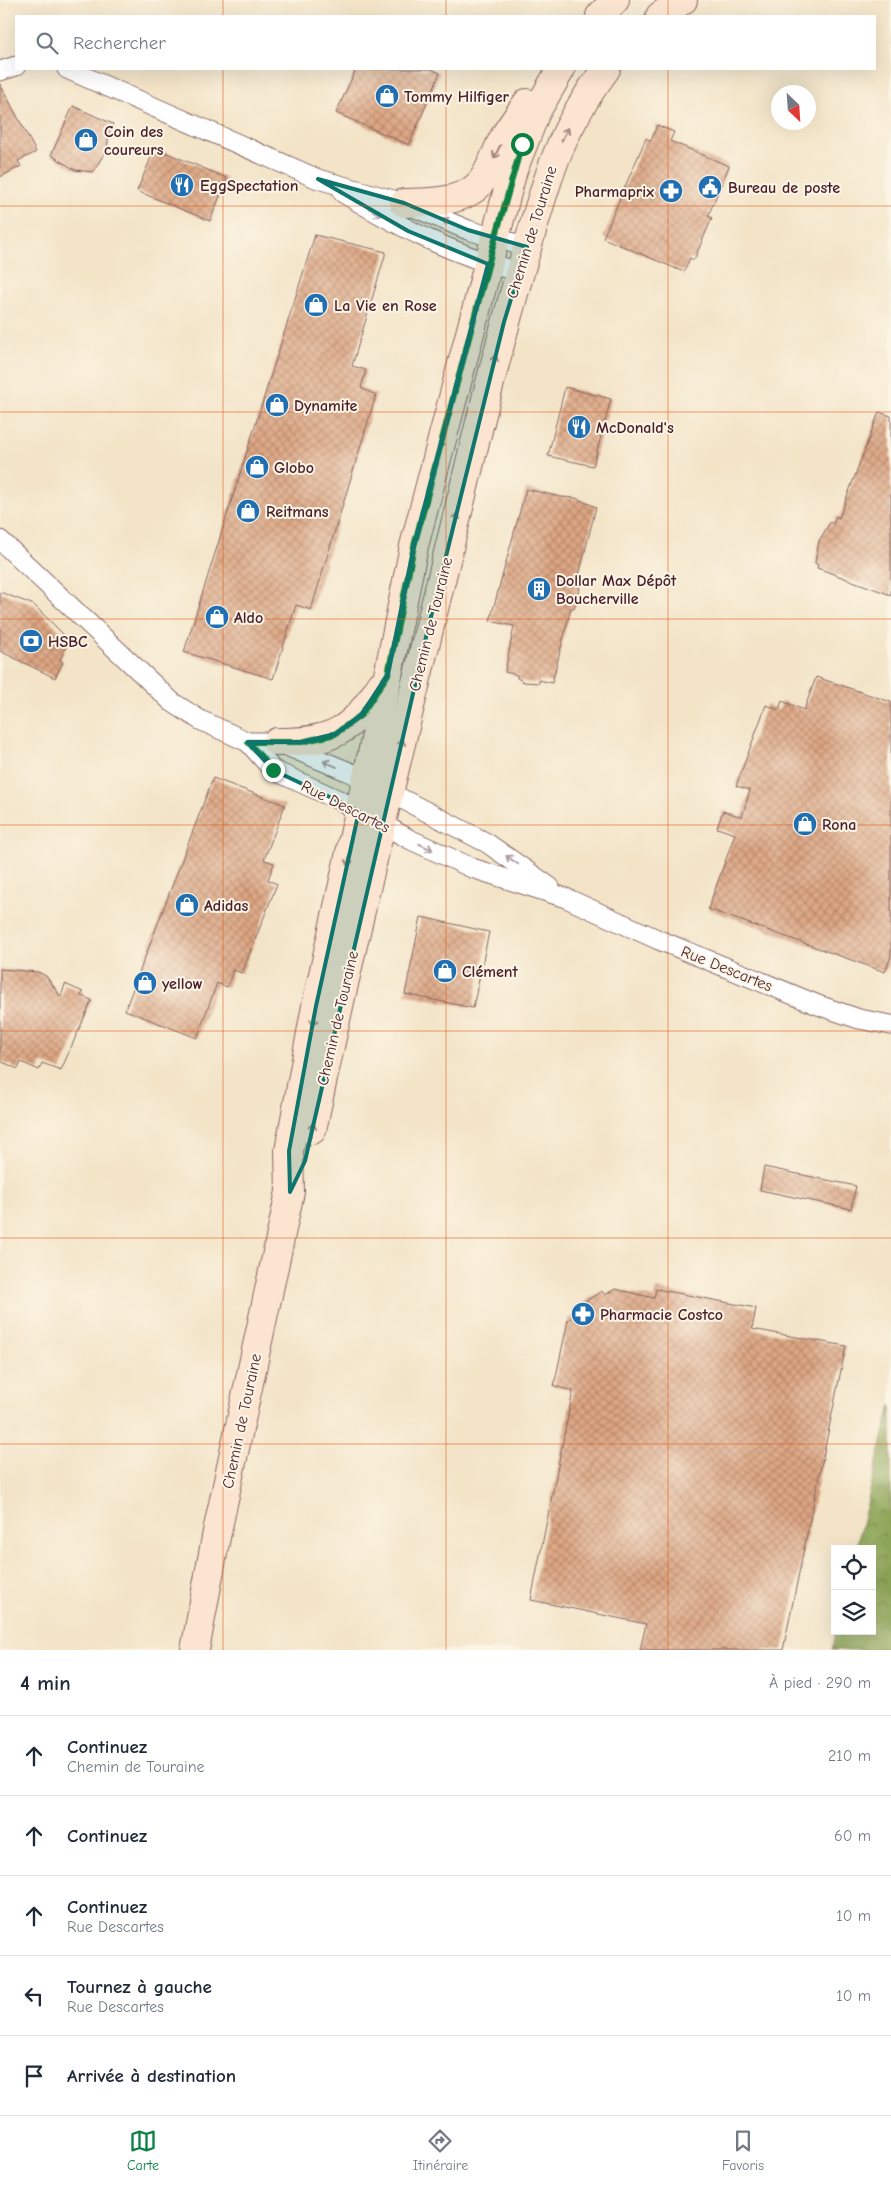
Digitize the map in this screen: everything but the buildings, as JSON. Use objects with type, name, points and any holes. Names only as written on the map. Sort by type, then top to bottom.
[{"type":"street","points":[[601,15],[615,0]]},
{"type":"street","points":[[661,15],[683,0]]},
{"type":"street","points":[[0,72],[15,66]]},
{"type":"street","points":[[69,70],[318,179],[408,231],[523,259]]},
{"type":"street","points":[[404,203],[436,202],[456,198],[473,190],[485,175],[514,122],[553,70]]},
{"type":"street","name":"Chemin de Touraine","points":[[378,787],[388,674],[414,546],[491,251],[522,144],[536,112],[559,70]]},
{"type":"street","name":"Chemin de Touraine","points":[[195,1650],[290,1192],[290,1151],[316,1006],[371,818],[378,787],[427,632],[523,259],[559,145],[582,103],[605,70]]},
{"type":"street","points":[[318,179],[404,203],[491,251],[523,259]]},
{"type":"street","points":[[0,540],[172,702],[200,720],[248,742]]},
{"type":"street","points":[[277,742],[314,740],[344,729],[361,715],[388,674]]},
{"type":"street","name":"Rue Descartes","points":[[248,742],[277,742],[378,787],[488,843],[566,898]]},
{"type":"street","name":"Rue Descartes","points":[[248,742],[273,770],[472,868],[566,898],[659,940],[818,1005],[859,1019],[891,1025]]},
{"type":"highlighted area","points":[[318,179],[404,203],[468,230],[527,247],[504,322],[427,633],[305,1161],[290,1192],[289,1151],[316,1006],[359,811],[273,770],[248,742],[302,742],[335,734],[361,715],[388,674],[414,546],[488,264],[408,231]]},
{"type":"green space","points":[[891,1405],[891,1650],[832,1650],[835,1635],[876,1635],[876,1545],[857,1545]]},
{"type":"place","name":"Tommy Hilfiger","points":[[387,96]]},
{"type":"place","name":"Coin des coureurs","points":[[86,140]]},
{"type":"place","name":"EggSpectation","points":[[182,185]]},
{"type":"place","name":"Bureau de poste","points":[[710,187]]},
{"type":"place","name":"Pharmaprix","points":[[671,191]]},
{"type":"place","name":"La Vie en Rose","points":[[316,305]]},
{"type":"place","name":"Dynamite","points":[[277,405]]},
{"type":"place","name":"McDonald's","points":[[579,427]]},
{"type":"place","name":"Globo","points":[[257,467]]},
{"type":"place","name":"Reitmans","points":[[248,511]]},
{"type":"place","name":"Dollar Max Dépôt Boucherville","points":[[539,589]]},
{"type":"place","name":"Aldo","points":[[217,617]]},
{"type":"place","name":"HSBC","points":[[31,641]]},
{"type":"place","name":"Rona","points":[[805,824]]},
{"type":"place","name":"Adidas","points":[[187,905]]},
{"type":"place","name":"Clément","points":[[445,971]]},
{"type":"place","name":"yellow","points":[[145,983]]},
{"type":"place","name":"Pharmacie Costco","points":[[583,1314]]},
{"type":"route","points":[[273,770],[248,742],[302,742],[325,738],[335,734],[352,724],[361,715],[388,674],[414,546],[476,307],[513,170],[522,144]]}]
